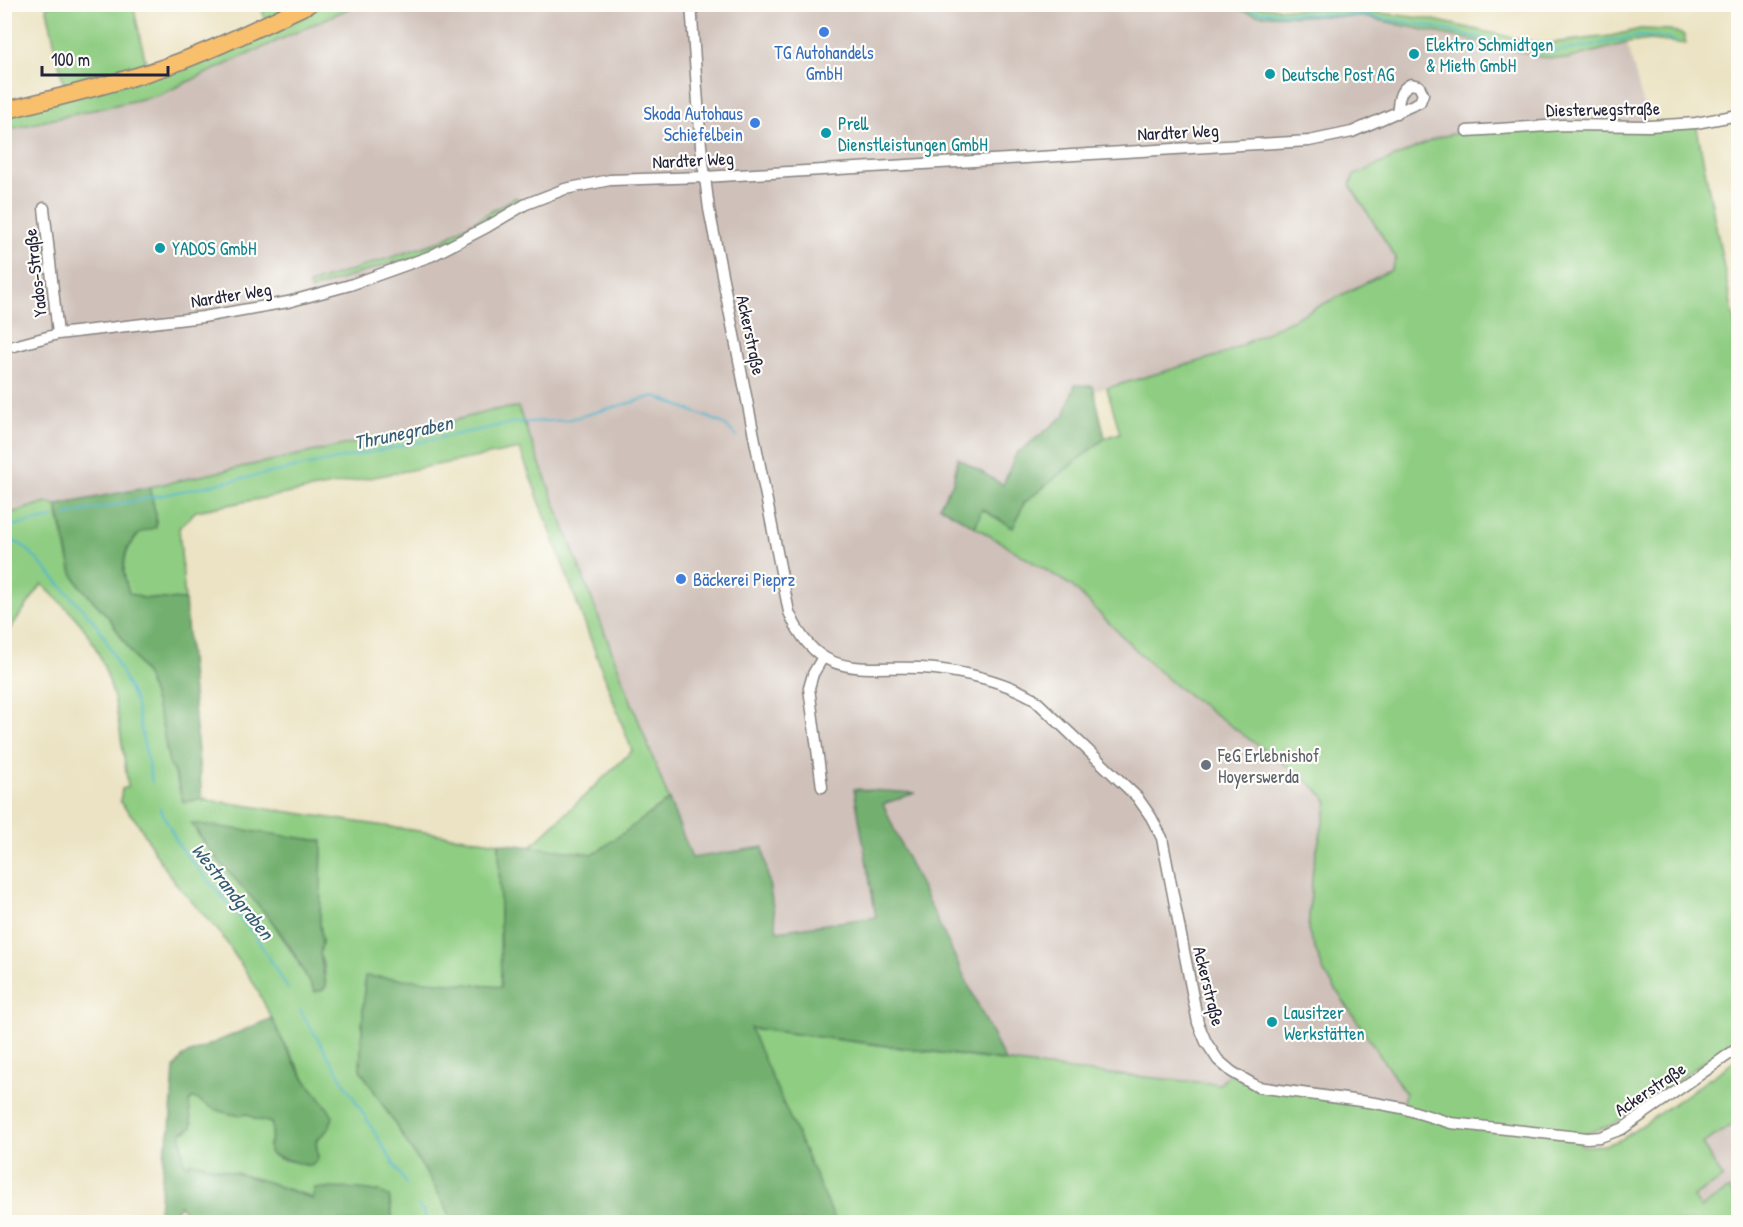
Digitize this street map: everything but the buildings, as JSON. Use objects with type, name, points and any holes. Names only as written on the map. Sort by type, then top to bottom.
[{"type":"main road","points":[[4,111],[165,67],[217,47],[309,4]]},
{"type":"street","name":"Ackerstraße","points":[[691,4],[709,209],[789,612],[803,640],[823,657],[840,665],[855,669],[896,666],[938,669],[1001,683],[1017,689],[1033,698],[1137,797],[1162,838],[1198,1023],[1206,1042],[1218,1060],[1232,1072],[1258,1087],[1402,1108],[1451,1123],[1572,1138],[1600,1137],[1622,1129],[1738,1048]]},
{"type":"street","name":"Nardter Weg","points":[[14,346],[58,334],[203,317],[288,302],[350,285],[431,256],[526,204],[565,189],[610,180],[705,177],[1310,141],[1352,132],[1397,113]]},
{"type":"street","name":"Diesterwegstraße","points":[[1467,131],[1563,125],[1649,126],[1696,123],[1738,115]]},
{"type":"street","name":"Yados-Straße","points":[[44,208],[58,334]]},
{"type":"street","points":[[822,787],[809,688],[813,674],[823,657]]},
{"type":"shaded area","points":[[357,4],[1226,4],[1259,16],[1364,17],[1495,45],[1538,57],[1567,59],[1627,43],[1649,125],[1467,131],[1439,137],[1353,176],[1350,185],[1396,258],[1391,270],[1224,354],[1094,391],[1092,386],[1075,385],[1064,416],[1016,454],[1003,485],[958,458],[953,483],[939,506],[1072,586],[1145,659],[1176,686],[1303,778],[1328,802],[1313,867],[1308,930],[1324,972],[1405,1093],[1402,1108],[1258,1087],[1232,1072],[1220,1084],[1078,1071],[1005,1061],[883,803],[913,793],[854,789],[876,917],[777,931],[763,847],[692,858],[518,407],[494,410],[437,425],[80,502],[57,505],[40,504],[5,515],[4,130],[159,95]]},
{"type":"shaded area","points":[[1738,1121],[1738,1206],[1729,1189],[1701,1208],[1693,1197],[1702,1144]]},
{"type":"green space","points":[[46,5],[133,5],[148,72],[266,24],[261,5],[356,5],[159,95],[5,130],[5,111],[66,95]]},
{"type":"green space","points":[[1226,5],[1364,11],[1429,19],[1541,44],[1611,36],[1640,29],[1670,30],[1684,35],[1686,44],[1650,40],[1627,43],[1567,59],[1538,57],[1495,45],[1364,17],[1258,15]]},
{"type":"green space","points":[[1696,123],[1738,340],[1738,1038],[1614,1124],[1573,1138],[1584,1146],[1604,1145],[1622,1139],[1738,1059],[1738,1121],[1702,1144],[1723,1178],[1693,1197],[1701,1208],[1729,1189],[1738,1206],[1738,1222],[836,1222],[749,1028],[1078,1071],[1220,1084],[1232,1072],[1244,1081],[1402,1108],[1405,1093],[1324,972],[1308,930],[1313,867],[1328,802],[1303,778],[1176,686],[1145,659],[1072,586],[975,527],[981,509],[1013,528],[1024,503],[1105,438],[1120,433],[1107,388],[1224,354],[1391,270],[1396,258],[1350,185],[1353,176],[1439,137],[1467,131]]},
{"type":"green space","points":[[516,197],[521,202],[425,254],[397,261],[311,291],[309,284],[441,241]]},
{"type":"green space","points":[[1075,385],[1093,386],[1105,438],[1024,503],[1013,528],[982,509],[975,527],[939,506],[953,483],[958,458],[1003,485],[1016,454],[1064,416]]},
{"type":"green space","points":[[518,407],[669,800],[594,854],[529,848],[632,751],[520,449],[196,511],[179,528],[185,600],[143,598],[128,593],[125,579],[125,558],[128,550],[139,533],[156,515],[149,487],[437,425],[494,410]]},
{"type":"green space","points":[[149,487],[156,515],[156,527],[142,532],[132,541],[125,555],[124,570],[129,593],[143,598],[185,600],[202,799],[183,802],[177,778],[169,763],[162,724],[147,677],[110,619],[80,586],[72,573],[57,505]]},
{"type":"green space","points":[[40,504],[56,505],[72,573],[80,586],[110,619],[147,677],[162,724],[169,763],[183,802],[202,799],[499,843],[501,987],[365,977],[360,1069],[432,1182],[454,1222],[393,1222],[389,1196],[315,1188],[313,1199],[199,1163],[188,1165],[184,1162],[181,1133],[189,1130],[192,1123],[188,1109],[193,1096],[219,1110],[240,1115],[247,1114],[272,1123],[274,1130],[268,1147],[277,1158],[306,1165],[318,1159],[316,1141],[325,1133],[307,1082],[280,1036],[256,987],[221,934],[177,885],[138,823],[120,802],[122,789],[128,787],[116,706],[105,670],[89,636],[74,616],[42,584],[5,636],[5,515]],"holes":[[[192,824],[322,841],[320,923],[322,943],[320,954],[326,986],[323,990],[315,992],[265,913],[249,892],[214,855]]]},
{"type":"green space","points":[[854,789],[915,793],[883,804],[1005,1061],[750,1028],[836,1222],[454,1222],[432,1182],[360,1069],[365,976],[501,987],[499,843],[594,854],[669,800],[692,858],[763,847],[777,931],[876,917]]},
{"type":"green space","points":[[191,823],[322,841],[320,923],[322,943],[320,954],[326,986],[323,990],[315,992],[292,950],[272,921],[211,852]]},
{"type":"green space","points":[[272,1018],[297,1067],[333,1117],[329,1128],[316,1141],[318,1159],[311,1165],[306,1165],[272,1155],[269,1152],[271,1123],[247,1114],[218,1111],[193,1097],[189,1103],[192,1127],[181,1133],[184,1162],[188,1165],[190,1162],[199,1163],[268,1182],[312,1199],[315,1188],[363,1189],[381,1193],[389,1196],[393,1222],[225,1222],[194,1217],[184,1211],[180,1205],[175,1213],[174,1222],[158,1222],[164,1153],[170,1129],[174,1068],[183,1056]]},
{"type":"waterway","points":[[1237,4],[1259,12],[1364,16],[1428,26],[1539,52],[1568,50],[1640,36],[1668,38],[1675,42]]},
{"type":"waterway","name":"Thrunegraben","points":[[66,515],[512,423],[567,420],[655,396],[722,423],[737,436]]},
{"type":"waterway","name":"Thrunegraben","points":[[4,527],[53,518]]},
{"type":"waterway","name":"Westrandgraben","points":[[4,538],[22,545],[30,552],[92,619],[106,640],[135,701],[152,782]]},
{"type":"waterway","name":"Westrandgraben","points":[[160,808],[179,846],[254,934],[288,989]]},
{"type":"waterway","name":"Westrandgraben","points":[[300,1010],[406,1184]]},
{"type":"waterway","name":"Westrandgraben","points":[[419,1206],[429,1222]]},
{"type":"place","name":"TG Autohandels GmbH","points":[[824,32]]},
{"type":"place","name":"Elektro Schmidtgen & Mieth GmbH","points":[[1414,54]]},
{"type":"place","name":"Deutsche Post AG","points":[[1270,74]]},
{"type":"place","name":"Skoda Autohaus Schiefelbein","points":[[755,123]]},
{"type":"place","name":"Prell Dienstleistungen GmbH","points":[[826,133]]},
{"type":"place","name":"YADOS GmbH","points":[[160,248]]},
{"type":"place","name":"Bäckerei Pieprz","points":[[681,579]]},
{"type":"place","name":"FeG Erlebnishof Hoyerswerda","points":[[1206,765]]},
{"type":"place","name":"Lausitzer Werkstätten","points":[[1272,1022]]}]
